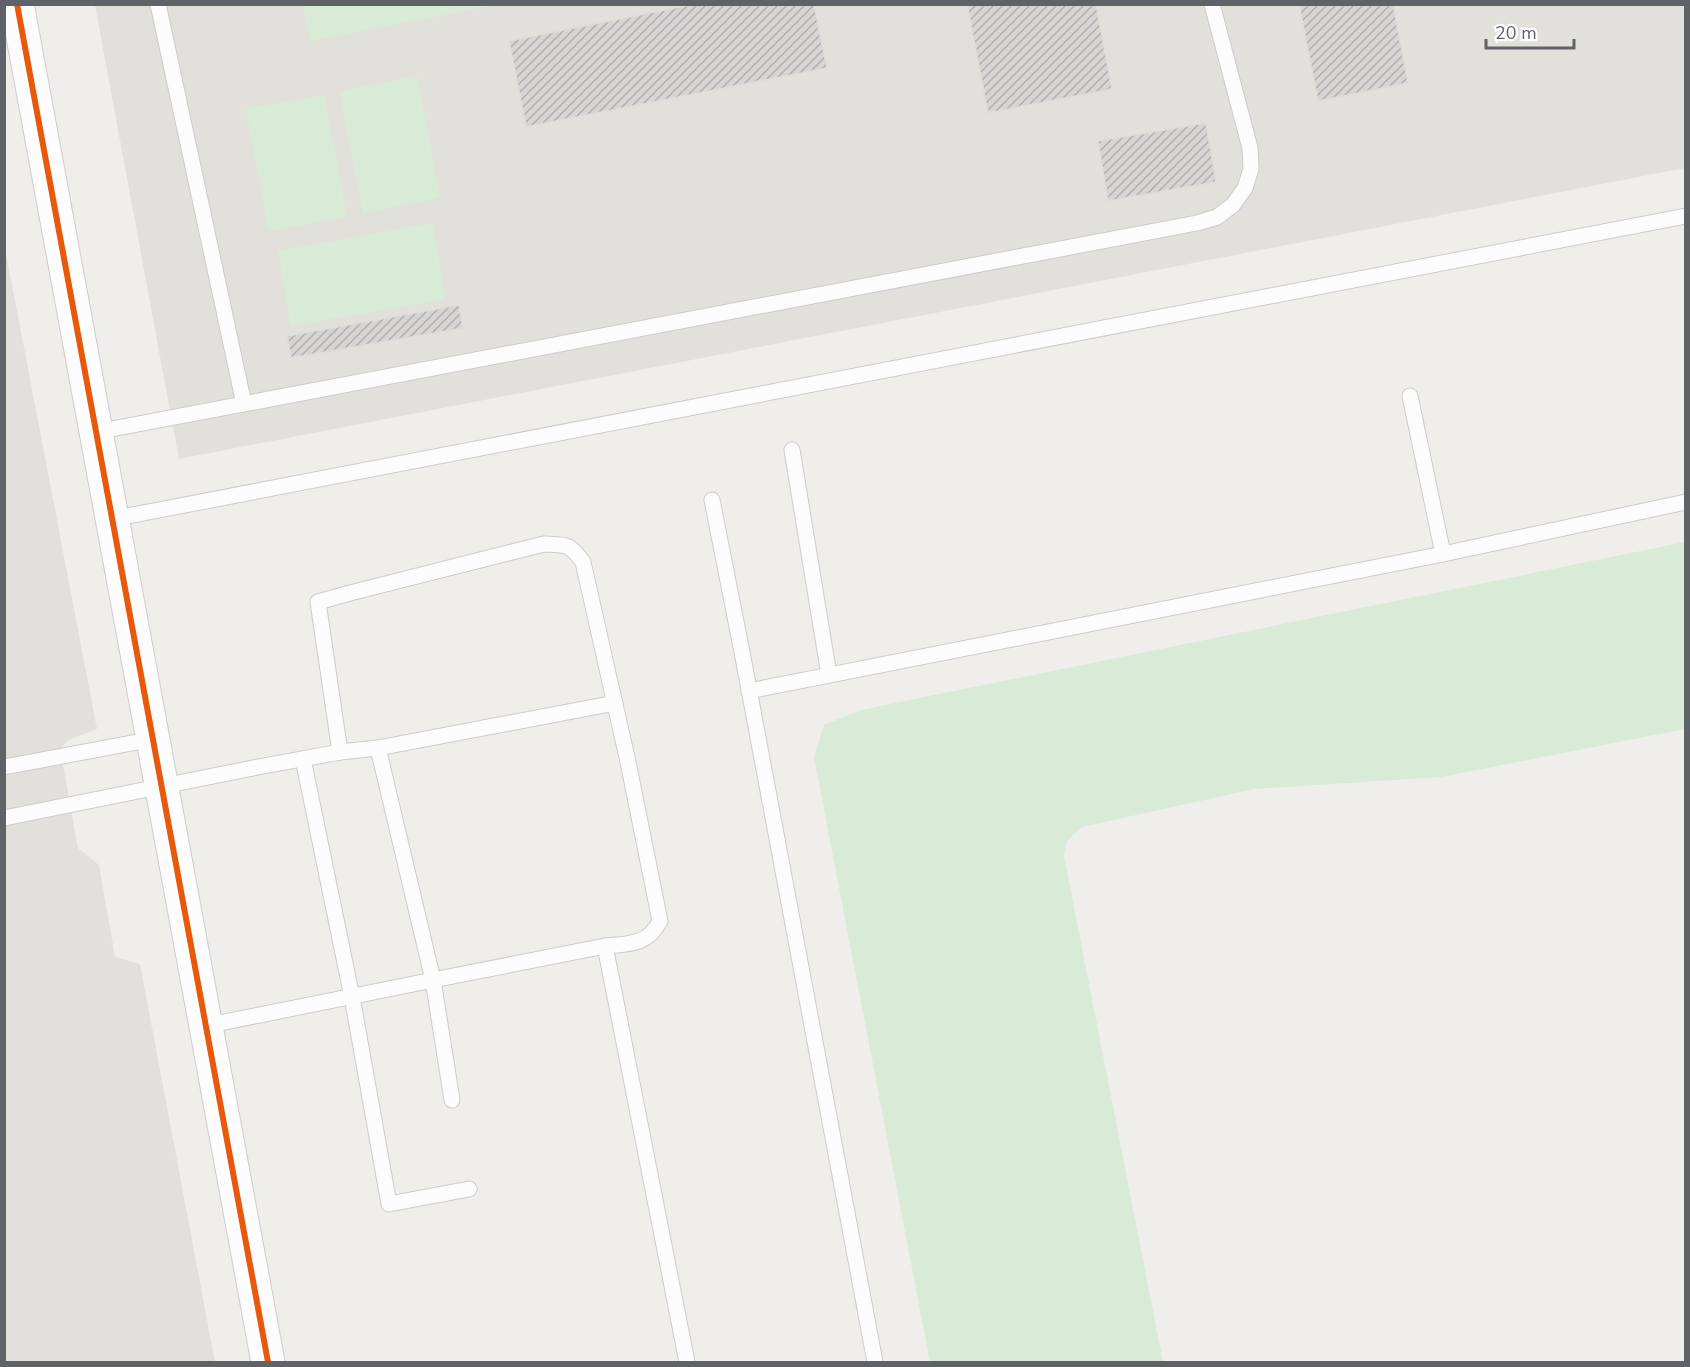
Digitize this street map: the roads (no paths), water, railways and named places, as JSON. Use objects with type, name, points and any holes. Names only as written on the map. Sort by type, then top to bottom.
[{"type":"street","points":[[17,4],[268,1362]]},
{"type":"lane","points":[[158,4],[244,404]]},
{"type":"lane","points":[[96,432],[1197,223],[1217,217],[1233,205],[1239,197],[1245,188],[1251,169],[1250,148],[1212,4]]},
{"type":"lane","points":[[112,519],[1686,216]]},
{"type":"lane","points":[[1410,396],[1443,554]]},
{"type":"lane","points":[[792,450],[829,675]]},
{"type":"lane","points":[[712,500],[875,1362]]},
{"type":"lane","points":[[749,691],[1443,554],[1686,502]]},
{"type":"lane","points":[[206,1026],[605,946],[635,943],[655,933],[660,921],[583,562],[566,544],[544,544],[318,602],[340,752]]},
{"type":"lane","points":[[4,818],[340,752],[378,748],[615,703]]},
{"type":"lane","points":[[4,767],[153,739]]},
{"type":"lane","points":[[378,748],[433,981],[452,1100]]},
{"type":"lane","points":[[303,759],[352,997],[389,1204],[469,1189]]},
{"type":"lane","points":[[605,946],[687,1362]]}]
